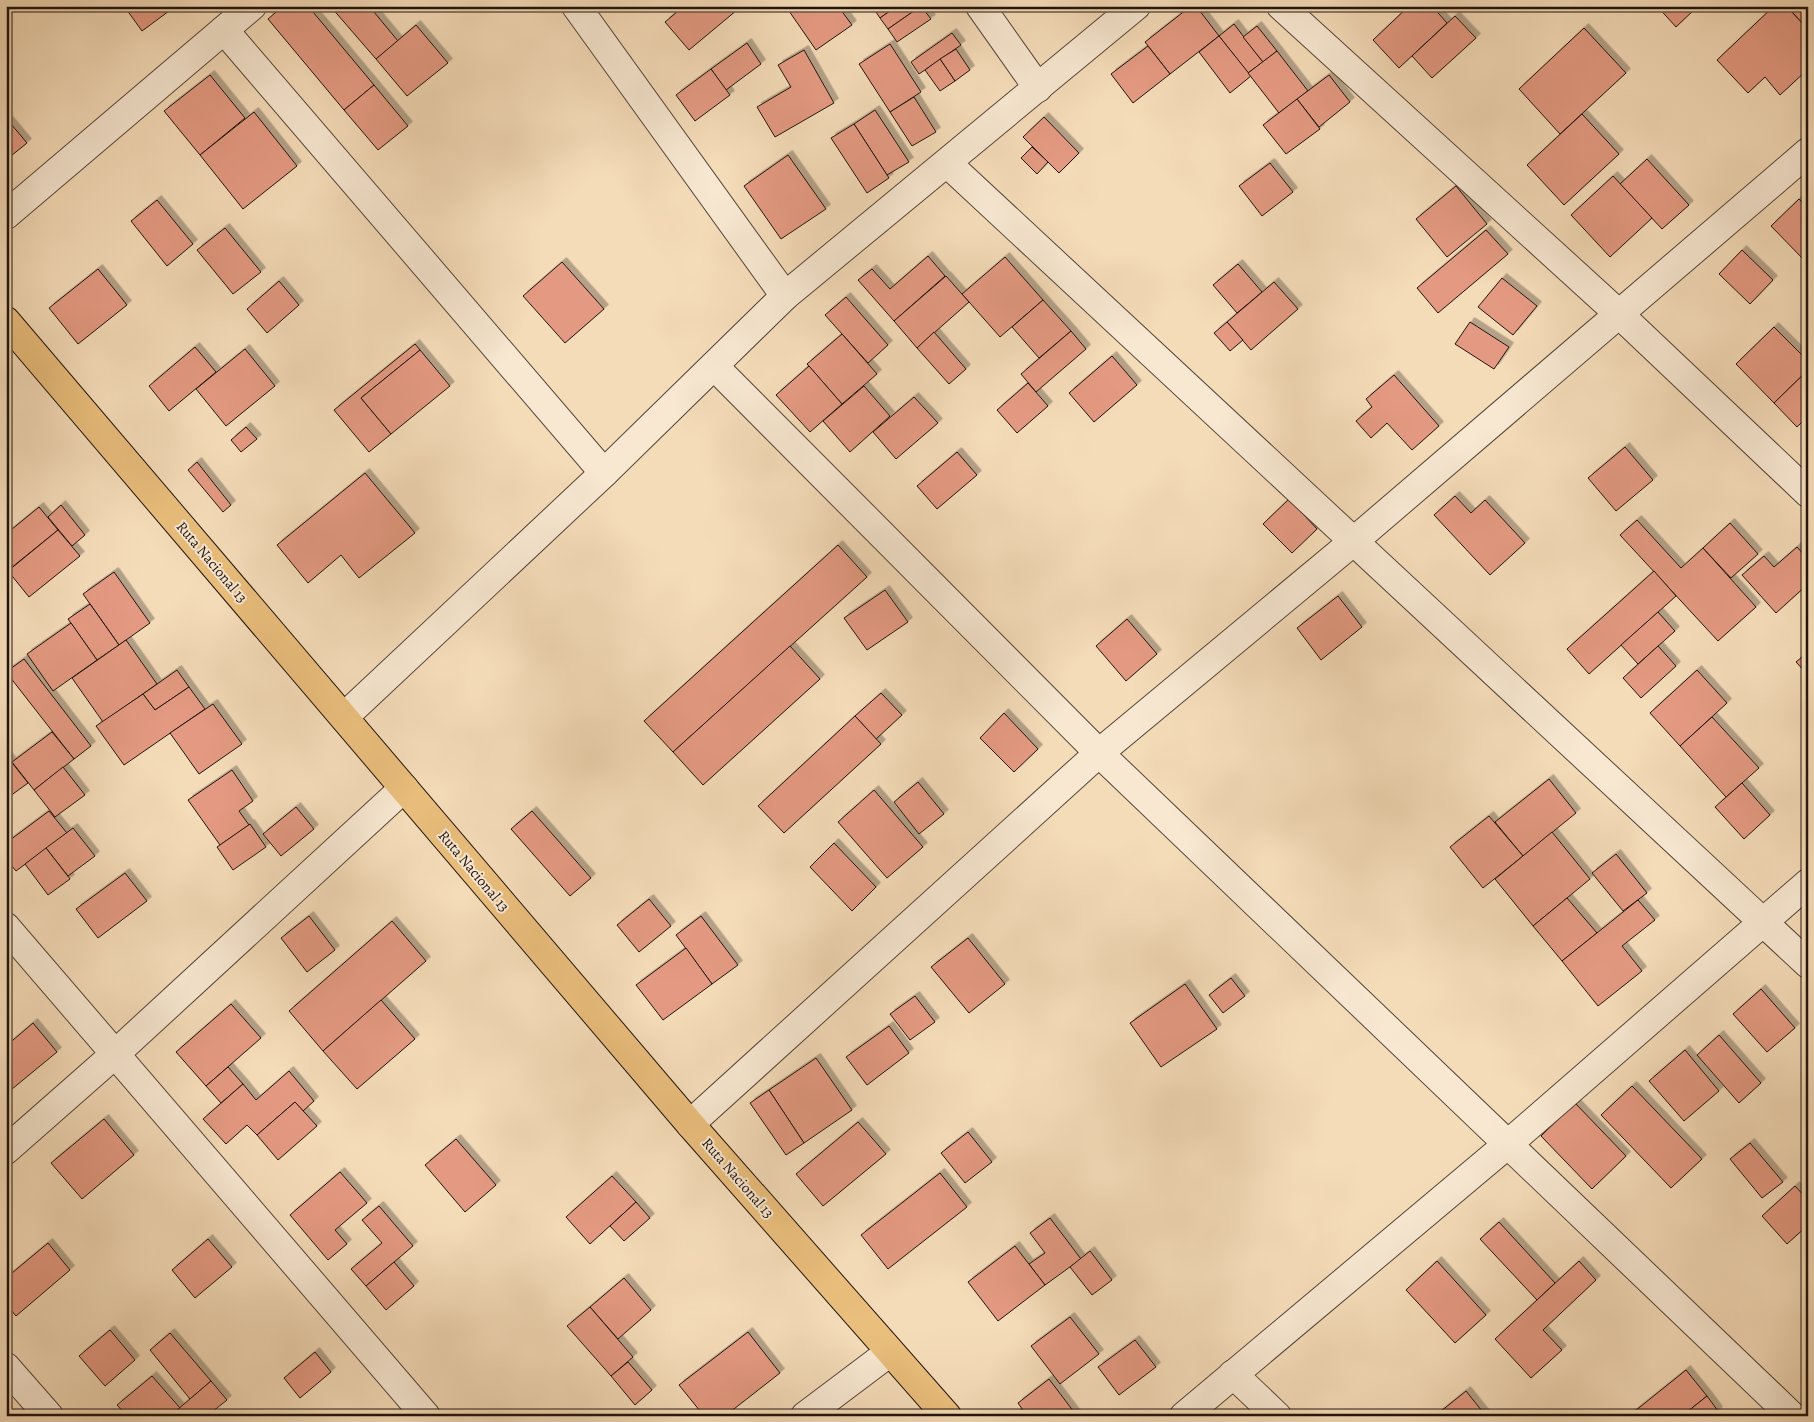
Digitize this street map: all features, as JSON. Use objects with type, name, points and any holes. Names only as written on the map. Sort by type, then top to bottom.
[{"type":"highway","name":"Ruta Nacional 13","points":[[6,321],[690,1124],[947,1416]]},
{"type":"street","points":[[6,215],[252,6]]},
{"type":"street","points":[[576,6],[785,296]]},
{"type":"street","points":[[980,6],[1038,88]]},
{"type":"street","points":[[344,718],[604,472],[785,296],[1136,6]]},
{"type":"street","points":[[1281,6],[1619,314],[1808,493]]},
{"type":"street","points":[[224,30],[604,472]]},
{"type":"street","points":[[690,1124],[1099,753],[1354,541],[1808,152]]},
{"type":"street","points":[[947,163],[1764,921],[1808,964]]},
{"type":"street","points":[[714,366],[1099,753],[1792,1416]]},
{"type":"street","points":[[6,1150],[114,1055],[404,788]]},
{"type":"street","points":[[1184,1416],[1508,1144],[1808,882]]},
{"type":"street","points":[[6,927],[426,1416]]},
{"type":"street","points":[[805,1416],[890,1352]]},
{"type":"street","points":[[6,1367],[36,1412]]},
{"type":"street","points":[[1233,1374],[1277,1416]]},
{"type":"building","points":[[124,6],[166,6],[169,11],[142,31]]},
{"type":"building","points":[[283,6],[308,6],[374,85],[344,110],[268,19]]},
{"type":"building","points":[[369,6],[398,41],[376,59],[331,7]]},
{"type":"building","points":[[684,6],[733,6],[737,10],[689,50],[665,22]]},
{"type":"building","points":[[796,6],[838,6],[852,25],[816,50],[789,11]]},
{"type":"building","points":[[872,6],[897,6],[880,18]]},
{"type":"building","points":[[897,6],[921,6],[888,29],[880,18]]},
{"type":"building","points":[[921,6],[931,19],[897,42],[888,29]]},
{"type":"building","points":[[1191,6],[1196,6],[1219,36],[1170,74],[1145,42]]},
{"type":"building","points":[[1409,6],[1432,6],[1447,23],[1399,68],[1373,40]]},
{"type":"building","points":[[1657,6],[1698,6],[1676,27]]},
{"type":"building","points":[[1774,6],[1786,6],[1808,29],[1808,72],[1806,71],[1780,95],[1765,77],[1748,93],[1717,60]]},
{"type":"building","points":[[1798,6],[1808,6],[1808,29],[1792,12]]},
{"type":"building","points":[[1455,16],[1476,38],[1432,78],[1412,56]]},
{"type":"building","points":[[1234,24],[1263,62],[1248,73],[1219,36]]},
{"type":"building","points":[[416,25],[448,63],[407,96],[376,59]]},
{"type":"building","points":[[1257,26],[1277,51],[1263,62],[1243,37]]},
{"type":"building","points":[[1584,28],[1626,73],[1560,134],[1519,89]]},
{"type":"building","points":[[952,33],[961,45],[919,74],[911,62]]},
{"type":"building","points":[[1219,36],[1251,76],[1230,93],[1199,52]]},
{"type":"building","points":[[747,43],[761,64],[726,90],[711,69]]},
{"type":"building","points":[[890,44],[921,92],[890,112],[859,64]]},
{"type":"building","points":[[1148,46],[1170,74],[1133,103],[1111,74]]},
{"type":"building","points":[[956,49],[970,70],[955,81],[940,59]]},
{"type":"building","points":[[804,50],[834,103],[775,137],[757,107],[791,87],[778,65]]},
{"type":"building","points":[[1277,51],[1308,91],[1279,113],[1248,73]]},
{"type":"building","points":[[940,59],[955,81],[940,91],[925,70]]},
{"type":"building","points":[[711,69],[730,95],[695,121],[676,95]]},
{"type":"building","points":[[210,75],[245,118],[200,155],[164,111]]},
{"type":"building","points":[[1329,75],[1350,102],[1319,127],[1297,99]]},
{"type":"building","points":[[374,85],[408,126],[378,150],[344,110]]},
{"type":"building","points":[[914,97],[936,132],[912,146],[890,112]]},
{"type":"building","points":[[1297,99],[1320,129],[1286,154],[1263,125]]},
{"type":"building","points":[[875,110],[909,162],[887,175],[854,124]]},
{"type":"building","points":[[254,112],[297,166],[243,209],[200,155]]},
{"type":"building","points":[[1582,114],[1619,154],[1564,205],[1527,165]]},
{"type":"building","points":[[1044,117],[1079,153],[1059,173],[1023,137]]},
{"type":"building","points":[[6,118],[27,143],[6,160]]},
{"type":"building","points":[[854,124],[889,178],[867,193],[831,138]]},
{"type":"building","points":[[1032,147],[1048,162],[1037,174],[1021,158]]},
{"type":"building","points":[[788,155],[826,209],[781,239],[744,186]]},
{"type":"building","points":[[1647,159],[1689,205],[1662,229],[1620,184]]},
{"type":"building","points":[[1270,163],[1293,192],[1262,216],[1239,186]]},
{"type":"building","points":[[1613,176],[1652,218],[1610,257],[1571,215]]},
{"type":"building","points":[[1456,186],[1487,224],[1447,257],[1416,219]]},
{"type":"building","points":[[1799,199],[1808,208],[1808,256],[1804,260],[1771,226]]},
{"type":"building","points":[[157,200],[193,244],[167,266],[131,221]]},
{"type":"building","points":[[225,228],[261,272],[233,294],[197,250]]},
{"type":"building","points":[[1486,230],[1508,254],[1438,313],[1417,288]]},
{"type":"building","points":[[1742,250],[1773,280],[1750,304],[1719,274]]},
{"type":"building","points":[[928,256],[945,276],[894,321],[858,280],[872,269],[890,289]]},
{"type":"building","points":[[1005,257],[1043,300],[1000,337],[962,294]]},
{"type":"building","points":[[562,262],[604,309],[565,343],[523,296]]},
{"type":"building","points":[[1238,264],[1262,292],[1237,313],[1213,285]]},
{"type":"building","points":[[98,269],[127,305],[78,344],[49,308]]},
{"type":"building","points":[[946,276],[969,302],[917,348],[894,321]]},
{"type":"building","points":[[1502,278],[1537,306],[1513,335],[1478,307]]},
{"type":"building","points":[[279,281],[299,305],[267,333],[247,309]]},
{"type":"building","points":[[1274,282],[1298,309],[1251,350],[1227,322]]},
{"type":"building","points":[[846,297],[888,345],[868,363],[825,315]]},
{"type":"building","points":[[1043,300],[1071,331],[1039,358],[1012,327]]},
{"type":"building","points":[[1227,322],[1243,340],[1230,351],[1214,333]]},
{"type":"building","points":[[1470,322],[1509,347],[1494,369],[1455,344]]},
{"type":"building","points":[[1774,327],[1808,361],[1808,370],[1774,403],[1736,364]]},
{"type":"building","points":[[1071,331],[1086,349],[1036,392],[1021,374]]},
{"type":"building","points":[[934,332],[966,369],[949,384],[917,348]]},
{"type":"building","points":[[842,334],[877,374],[842,404],[807,364]]},
{"type":"building","points":[[415,344],[420,350],[361,398],[391,434],[369,452],[334,410]]},
{"type":"building","points":[[195,347],[216,372],[169,411],[149,386]]},
{"type":"building","points":[[245,349],[275,386],[226,426],[196,389]]},
{"type":"building","points":[[420,350],[450,386],[391,434],[361,398]]},
{"type":"building","points":[[1112,356],[1137,385],[1094,422],[1069,393]]},
{"type":"building","points":[[809,366],[842,404],[810,432],[776,395]]},
{"type":"building","points":[[1808,370],[1808,416],[1797,427],[1774,403]]},
{"type":"building","points":[[1394,375],[1439,426],[1412,450],[1387,423],[1371,438],[1356,421],[1372,407],[1366,399]]},
{"type":"building","points":[[1028,383],[1048,406],[1017,433],[997,410]]},
{"type":"building","points":[[864,386],[890,416],[850,452],[823,421]]},
{"type":"building","points":[[914,397],[938,423],[896,459],[873,432]]},
{"type":"building","points":[[246,427],[257,439],[241,452],[231,440]]},
{"type":"building","points":[[1625,447],[1653,480],[1616,511],[1588,478]]},
{"type":"building","points":[[957,452],[977,475],[937,509],[917,486]]},
{"type":"building","points":[[197,462],[231,505],[223,512],[188,470]]},
{"type":"building","points":[[365,473],[415,533],[359,578],[341,555],[308,583],[277,545]]},
{"type":"building","points":[[1455,496],[1471,513],[1485,500],[1525,543],[1490,575],[1434,515]]},
{"type":"building","points":[[1289,499],[1317,529],[1292,553],[1263,524]]},
{"type":"building","points":[[61,505],[85,535],[72,546],[48,517]]},
{"type":"building","points":[[39,507],[58,530],[6,572],[6,534]]},
{"type":"building","points":[[1637,520],[1681,568],[1703,548],[1756,607],[1718,641],[1620,535]]},
{"type":"building","points":[[1730,523],[1758,554],[1731,578],[1703,548]]},
{"type":"building","points":[[58,530],[80,556],[29,597],[8,571]]},
{"type":"building","points":[[838,545],[867,577],[673,752],[644,721]]},
{"type":"building","points":[[1797,547],[1808,559],[1808,584],[1776,613],[1742,575],[1764,556],[1774,567]]},
{"type":"building","points":[[1654,571],[1676,596],[1589,674],[1567,649]]},
{"type":"building","points":[[114,572],[150,623],[119,645],[83,594]]},
{"type":"building","points":[[885,590],[908,622],[867,650],[844,618]]},
{"type":"building","points":[[1338,596],[1362,627],[1321,660],[1297,628]]},
{"type":"building","points":[[90,604],[119,645],[97,660],[68,619]]},
{"type":"building","points":[[1658,612],[1675,631],[1638,664],[1621,645]]},
{"type":"building","points":[[1127,619],[1157,654],[1126,681],[1096,646]]},
{"type":"building","points":[[71,623],[97,660],[53,691],[27,654]]},
{"type":"building","points":[[126,640],[157,684],[103,722],[72,678]]},
{"type":"building","points":[[790,646],[820,679],[703,785],[673,752]]},
{"type":"building","points":[[1658,646],[1676,666],[1641,698],[1623,678]]},
{"type":"building","points":[[1808,652],[1808,675],[1796,662]]},
{"type":"building","points":[[24,659],[91,746],[74,759],[6,672]]},
{"type":"building","points":[[177,670],[189,687],[155,710],[143,694]]},
{"type":"building","points":[[1697,670],[1727,703],[1680,746],[1650,713]]},
{"type":"building","points":[[189,687],[205,709],[124,765],[96,726],[143,694],[155,710]]},
{"type":"building","points":[[881,693],[902,715],[876,739],[855,716]]},
{"type":"building","points":[[213,704],[242,744],[199,774],[170,733]]},
{"type":"building","points":[[1004,713],[1038,749],[1014,772],[980,738]]},
{"type":"building","points":[[855,716],[881,744],[784,833],[758,806]]},
{"type":"building","points":[[1712,717],[1759,768],[1726,797],[1680,746]]},
{"type":"building","points":[[52,732],[74,759],[34,790],[12,762]]},
{"type":"building","points":[[6,755],[28,783],[6,799]]},
{"type":"building","points":[[63,767],[85,795],[55,817],[34,790]]},
{"type":"building","points":[[232,770],[253,801],[239,811],[249,825],[220,845],[188,800]]},
{"type":"building","points":[[1549,779],[1576,813],[1523,856],[1495,822]]},
{"type":"building","points":[[918,782],[944,814],[919,834],[894,802]]},
{"type":"building","points":[[1742,783],[1770,815],[1744,839],[1715,807]]},
{"type":"building","points":[[874,790],[923,847],[887,878],[838,822]]},
{"type":"building","points":[[296,807],[314,829],[281,856],[263,834]]},
{"type":"building","points":[[49,811],[67,833],[16,871],[6,859],[6,843]]},
{"type":"building","points":[[532,811],[591,878],[570,896],[511,829]]},
{"type":"building","points":[[1489,816],[1523,856],[1483,888],[1450,847]]},
{"type":"building","points":[[250,824],[266,847],[233,870],[217,847]]},
{"type":"building","points":[[73,828],[95,856],[68,876],[46,848]]},
{"type":"building","points":[[1552,832],[1590,879],[1533,926],[1495,879]]},
{"type":"building","points":[[834,843],[876,887],[852,911],[810,867]]},
{"type":"building","points":[[46,848],[70,879],[48,895],[25,864]]},
{"type":"building","points":[[1616,854],[1647,893],[1623,911],[1592,873]]},
{"type":"building","points":[[125,873],[147,901],[98,938],[76,909]]},
{"type":"building","points":[[1567,898],[1597,933],[1562,961],[1533,926]]},
{"type":"building","points":[[649,899],[671,926],[639,952],[617,925]]},
{"type":"building","points":[[1638,900],[1655,920],[1622,946],[1642,971],[1598,1006],[1562,961]]},
{"type":"building","points":[[309,916],[335,950],[307,972],[281,938]]},
{"type":"building","points":[[701,916],[738,965],[712,984],[676,935]]},
{"type":"building","points":[[392,921],[426,961],[323,1051],[289,1011]]},
{"type":"building","points":[[968,938],[1005,984],[969,1013],[931,967]]},
{"type":"building","points":[[686,948],[712,984],[663,1020],[636,985]]},
{"type":"building","points":[[1231,978],[1245,996],[1223,1013],[1209,995]]},
{"type":"building","points":[[1185,984],[1217,1029],[1161,1067],[1130,1023]]},
{"type":"building","points":[[1761,989],[1795,1028],[1767,1052],[1733,1014]]},
{"type":"building","points":[[915,996],[935,1022],[910,1040],[890,1014]]},
{"type":"building","points":[[381,1000],[415,1039],[357,1089],[323,1051]]},
{"type":"building","points":[[231,1004],[261,1038],[206,1086],[176,1052]]},
{"type":"building","points":[[33,1023],[57,1052],[6,1094],[6,1046]]},
{"type":"building","points":[[889,1026],[909,1053],[867,1085],[846,1057]]},
{"type":"building","points":[[1719,1035],[1761,1083],[1739,1103],[1697,1055]]},
{"type":"building","points":[[1685,1050],[1719,1091],[1684,1121],[1649,1081]]},
{"type":"building","points":[[816,1058],[852,1110],[804,1143],[769,1090]]},
{"type":"building","points":[[228,1067],[243,1084],[221,1103],[206,1086]]},
{"type":"building","points":[[289,1071],[314,1101],[303,1111],[295,1102],[257,1135],[247,1125],[226,1144],[203,1119],[243,1084],[256,1100]]},
{"type":"building","points":[[1632,1086],[1702,1159],[1671,1188],[1601,1115]]},
{"type":"building","points":[[769,1090],[804,1143],[786,1155],[750,1103]]},
{"type":"building","points":[[295,1102],[317,1126],[278,1160],[257,1135]]},
{"type":"building","points":[[1575,1103],[1626,1156],[1592,1189],[1541,1136]]},
{"type":"building","points":[[104,1119],[134,1155],[82,1199],[51,1163]]},
{"type":"building","points":[[858,1122],[886,1154],[823,1206],[796,1174]]},
{"type":"building","points":[[968,1132],[992,1162],[965,1183],[941,1153]]},
{"type":"building","points":[[456,1139],[496,1185],[465,1212],[425,1165]]},
{"type":"building","points":[[1750,1143],[1783,1182],[1762,1198],[1730,1159]]},
{"type":"building","points":[[340,1172],[367,1203],[335,1230],[347,1244],[328,1260],[290,1215]]},
{"type":"building","points":[[940,1173],[967,1207],[888,1269],[861,1235]]},
{"type":"building","points":[[612,1176],[636,1202],[590,1244],[566,1217]]},
{"type":"building","points":[[1795,1186],[1808,1200],[1808,1225],[1787,1244],[1762,1216]]},
{"type":"building","points":[[636,1202],[650,1218],[624,1241],[610,1226]]},
{"type":"building","points":[[379,1206],[413,1246],[366,1286],[351,1269],[382,1243],[362,1220]]},
{"type":"building","points":[[1050,1218],[1081,1259],[1045,1285],[1029,1264],[1045,1253],[1030,1233]]},
{"type":"building","points":[[1499,1222],[1555,1283],[1537,1300],[1480,1239]]},
{"type":"building","points":[[208,1239],[232,1267],[195,1298],[172,1270]]},
{"type":"building","points":[[48,1243],[70,1270],[16,1316],[6,1304],[6,1278]]},
{"type":"building","points":[[1015,1246],[1045,1285],[998,1321],[968,1282]]},
{"type":"building","points":[[1090,1251],[1112,1280],[1092,1295],[1070,1267]]},
{"type":"building","points":[[1437,1261],[1486,1315],[1455,1343],[1406,1290]]},
{"type":"building","points":[[1579,1261],[1596,1280],[1543,1330],[1562,1350],[1531,1378],[1495,1339]]},
{"type":"building","points":[[394,1262],[414,1286],[386,1310],[366,1286]]},
{"type":"building","points":[[624,1278],[651,1310],[618,1339],[590,1307]]},
{"type":"building","points":[[590,1307],[633,1357],[611,1376],[567,1326]]},
{"type":"building","points":[[1070,1317],[1099,1354],[1060,1384],[1031,1346]]},
{"type":"building","points":[[110,1330],[135,1360],[105,1386],[79,1356]]},
{"type":"building","points":[[748,1332],[780,1373],[725,1416],[704,1416],[679,1385]]},
{"type":"building","points":[[170,1333],[211,1381],[190,1399],[150,1350]]},
{"type":"building","points":[[1135,1340],[1156,1367],[1119,1395],[1098,1367]]},
{"type":"building","points":[[315,1352],[331,1372],[300,1398],[284,1378]]},
{"type":"building","points":[[628,1362],[652,1390],[635,1405],[611,1376]]},
{"type":"building","points":[[1686,1370],[1707,1396],[1682,1416],[1630,1415]]},
{"type":"building","points":[[152,1376],[180,1408],[170,1416],[127,1416],[117,1405]]},
{"type":"building","points":[[1049,1379],[1077,1416],[1027,1416],[1018,1403]]},
{"type":"building","points":[[211,1381],[227,1400],[207,1416],[170,1416]]},
{"type":"building","points":[[1466,1391],[1486,1416],[1435,1416]]},
{"type":"building","points":[[1707,1396],[1718,1411],[1712,1416],[1682,1416]]},
{"type":"building","points":[[1022,1409],[1027,1416],[1014,1416]]}]
